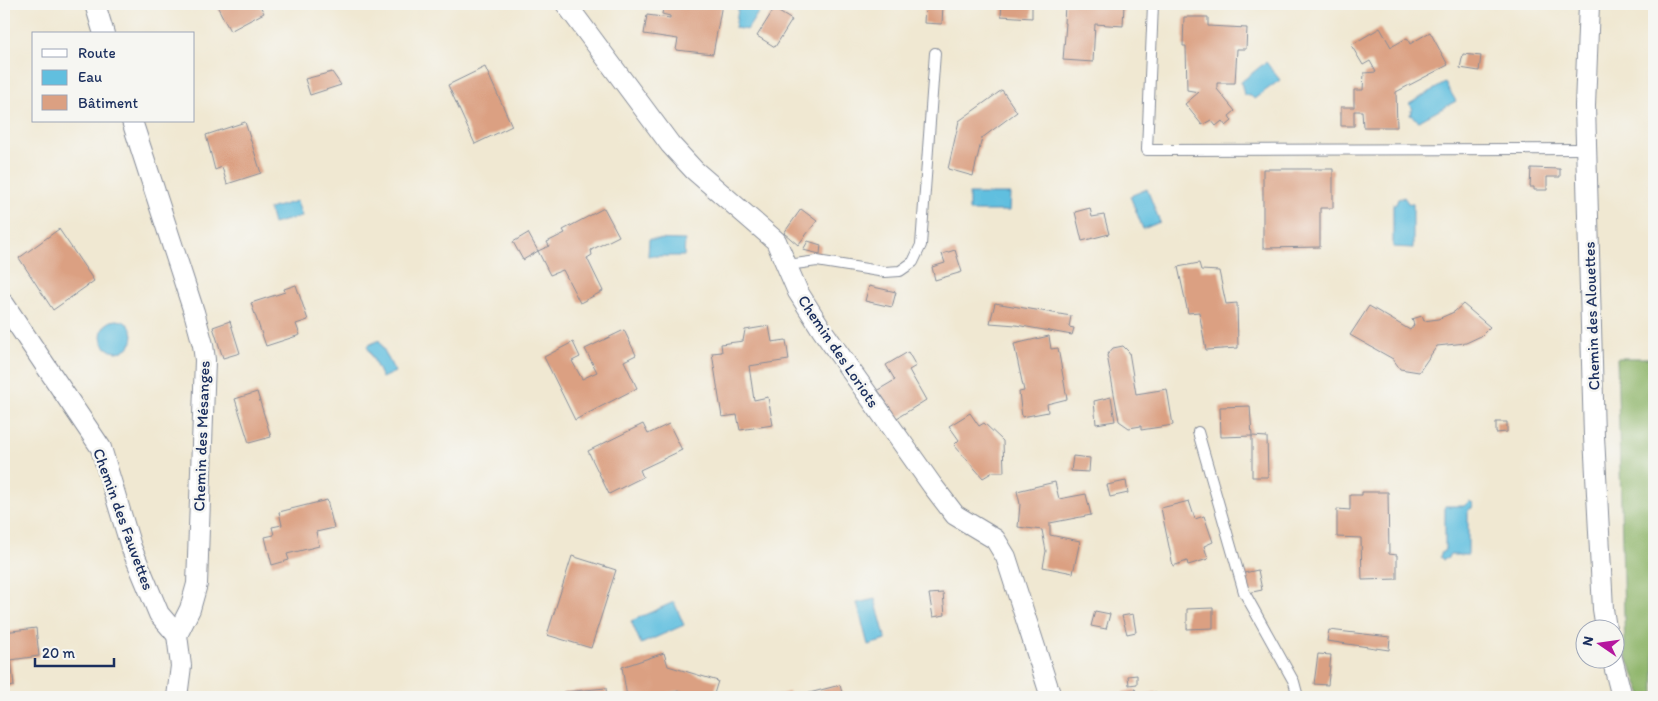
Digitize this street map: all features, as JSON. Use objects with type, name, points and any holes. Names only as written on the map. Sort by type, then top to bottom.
[{"type":"street","points":[[95,4],[103,32]]},
{"type":"street","name":"Chemin des Loriots","points":[[566,4],[670,144],[694,170],[776,241],[788,264],[798,292],[822,330],[932,486],[955,515],[995,539],[1006,557],[1050,697]]},
{"type":"street","name":"Chemin des Alouettes","points":[[1589,4],[1585,106],[1586,149],[1594,436],[1604,618]]},
{"type":"street","name":"Chemin des Mésanges","points":[[132,122],[194,312],[205,360],[197,584],[190,610],[176,635]]},
{"type":"street","name":"Chemin des Fauvettes","points":[[4,304],[100,448],[131,547],[159,614],[176,635]]},
{"type":"street","points":[[176,635],[181,666],[177,697]]},
{"type":"street","points":[[1615,668],[1622,697]]},
{"type":"lane","points":[[1153,4],[1147,150],[1586,149]]},
{"type":"lane","points":[[788,264],[817,261],[885,272],[900,271],[913,262],[921,245],[935,53]]},
{"type":"lane","points":[[1198,432],[1244,592],[1294,682],[1298,697]]},
{"type":"green space","points":[[1617,358],[1654,358],[1654,697],[1643,697],[1626,655],[1626,618],[1624,618]]},
{"type":"water","points":[[739,4],[760,4],[761,8],[747,30],[735,28]]},
{"type":"water","points":[[1266,62],[1280,80],[1254,99],[1251,96],[1244,95],[1241,82]]},
{"type":"water","points":[[1445,83],[1456,101],[1419,121],[1410,115],[1412,107],[1409,104]]},
{"type":"water","points":[[1147,189],[1160,222],[1143,229],[1130,196]]},
{"type":"water","points":[[969,194],[1010,194],[1009,211],[969,211]]},
{"type":"water","points":[[1404,197],[1408,203],[1413,204],[1413,248],[1393,247],[1393,204],[1396,204],[1398,199]]},
{"type":"water","points":[[297,201],[302,216],[273,224],[269,209]]},
{"type":"water","points":[[649,239],[685,240],[684,256],[648,256]]},
{"type":"water","points":[[117,320],[123,321],[128,325],[132,330],[132,342],[128,347],[123,351],[117,352],[111,351],[106,347],[102,342],[101,336],[102,330],[106,325],[111,321]]},
{"type":"water","points":[[379,340],[395,372],[382,378],[367,346]]},
{"type":"water","points":[[1469,501],[1473,503],[1472,508],[1468,510],[1468,555],[1449,555],[1448,558],[1443,560],[1440,557],[1445,550],[1445,506],[1464,506]]},
{"type":"water","points":[[875,599],[886,640],[868,645],[857,603]]},
{"type":"water","points":[[674,602],[684,625],[641,644],[631,621]]},
{"type":"building","points":[[216,4],[259,4],[264,13],[230,31]]},
{"type":"building","points":[[664,4],[722,4],[713,54],[676,50],[678,39],[644,34],[647,15],[670,18],[670,16],[662,14]]},
{"type":"building","points":[[925,4],[943,4],[942,24],[924,23]]},
{"type":"building","points":[[1002,4],[1032,4],[1032,18],[1001,16]]},
{"type":"building","points":[[1065,4],[1124,4],[1123,26],[1095,24],[1093,62],[1063,60],[1066,23],[1064,23]]},
{"type":"building","points":[[774,9],[792,20],[775,47],[757,36]]},
{"type":"building","points":[[1184,17],[1208,17],[1208,26],[1247,28],[1246,49],[1237,49],[1235,83],[1217,83],[1217,89],[1235,111],[1229,116],[1232,121],[1226,126],[1222,121],[1216,126],[1211,120],[1202,125],[1185,104],[1199,92],[1187,90],[1186,46],[1183,46]]},
{"type":"building","points":[[1380,28],[1391,47],[1407,38],[1410,44],[1430,32],[1448,65],[1396,92],[1397,127],[1363,127],[1362,111],[1354,111],[1354,126],[1341,126],[1341,107],[1354,107],[1354,90],[1363,90],[1364,73],[1376,72],[1370,61],[1363,65],[1351,45]]},
{"type":"building","points":[[1463,54],[1481,56],[1479,71],[1460,68]]},
{"type":"building","points":[[485,67],[512,126],[475,144],[448,85]]},
{"type":"building","points":[[332,72],[341,85],[310,95],[305,79]]},
{"type":"building","points":[[1002,90],[1017,112],[982,138],[973,176],[948,169],[959,121]]},
{"type":"building","points":[[245,122],[261,173],[227,184],[222,167],[215,170],[206,135]]},
{"type":"building","points":[[1531,168],[1560,169],[1560,177],[1547,177],[1547,190],[1534,190],[1534,187],[1530,187]]},
{"type":"building","points":[[1263,169],[1333,169],[1333,208],[1320,208],[1320,247],[1263,248]]},
{"type":"building","points":[[604,208],[619,236],[591,250],[592,255],[587,258],[603,291],[580,303],[563,270],[550,275],[538,251],[549,246],[547,242],[565,233],[563,230]]},
{"type":"building","points":[[1090,208],[1092,217],[1104,215],[1109,234],[1082,241],[1075,212]]},
{"type":"building","points":[[801,209],[817,221],[798,245],[784,233]]},
{"type":"building","points":[[59,229],[94,281],[53,310],[19,258]]},
{"type":"building","points":[[528,233],[538,251],[523,260],[513,242]]},
{"type":"building","points":[[808,241],[821,245],[820,254],[803,250]]},
{"type":"building","points":[[955,250],[962,272],[935,280],[932,267],[945,263],[942,254]]},
{"type":"building","points":[[1199,263],[1201,270],[1219,271],[1226,304],[1237,303],[1238,348],[1206,350],[1199,312],[1188,313],[1178,267]]},
{"type":"building","points":[[296,285],[308,320],[296,324],[300,335],[266,346],[251,303],[285,292],[284,289]]},
{"type":"building","points":[[869,286],[896,292],[892,307],[865,301]]},
{"type":"building","points":[[995,303],[1071,316],[1069,327],[1074,328],[1072,335],[1016,325],[990,323]]},
{"type":"building","points":[[1463,304],[1490,327],[1481,336],[1466,343],[1437,346],[1419,372],[1400,369],[1393,359],[1350,335],[1369,306],[1410,330],[1414,325],[1412,319],[1422,316],[1424,321],[1438,319],[1454,312]]},
{"type":"building","points":[[230,321],[240,353],[223,358],[213,327]]},
{"type":"building","points":[[769,326],[772,342],[786,340],[789,360],[749,366],[754,400],[768,397],[773,425],[740,430],[737,415],[722,417],[712,353],[722,352],[721,344],[743,341],[745,330]]},
{"type":"building","points":[[624,330],[636,355],[624,361],[637,388],[575,420],[544,357],[573,342],[580,357],[572,361],[582,379],[597,372],[585,349]]},
{"type":"building","points":[[1049,336],[1051,349],[1058,348],[1067,399],[1047,404],[1048,412],[1022,417],[1019,392],[1024,391],[1014,344]]},
{"type":"building","points":[[1123,346],[1129,352],[1136,394],[1167,389],[1173,425],[1141,430],[1141,426],[1129,428],[1119,421],[1107,355],[1113,348]]},
{"type":"building","points":[[908,352],[916,366],[909,370],[926,400],[897,418],[878,390],[895,380],[886,365]]},
{"type":"building","points":[[257,392],[271,437],[249,443],[235,399]]},
{"type":"building","points":[[1111,397],[1115,421],[1096,424],[1094,401]]},
{"type":"building","points":[[1250,406],[1252,436],[1221,437],[1220,407]]},
{"type":"building","points":[[970,413],[979,426],[984,423],[1003,441],[1004,472],[993,472],[983,478],[954,445],[959,440],[949,426]]},
{"type":"building","points":[[1496,422],[1507,422],[1507,432],[1496,433]]},
{"type":"building","points":[[643,424],[648,434],[669,424],[682,450],[640,470],[643,477],[609,494],[588,451]]},
{"type":"building","points":[[1252,436],[1267,437],[1268,477],[1252,477]]},
{"type":"building","points":[[1073,456],[1090,458],[1089,472],[1071,471]]},
{"type":"building","points":[[1126,481],[1128,493],[1110,497],[1107,485]]},
{"type":"building","points":[[1055,482],[1059,499],[1086,494],[1091,515],[1050,523],[1050,535],[1080,541],[1073,573],[1043,567],[1046,551],[1042,530],[1018,527],[1020,504],[1017,491]]},
{"type":"building","points":[[1362,492],[1388,492],[1389,554],[1397,555],[1397,579],[1362,580],[1361,538],[1337,537],[1337,509],[1350,510],[1350,495],[1362,495]]},
{"type":"building","points":[[327,500],[334,528],[316,532],[319,546],[287,554],[289,560],[272,565],[265,537],[274,535],[272,527],[282,525],[279,512]]},
{"type":"building","points":[[1189,501],[1195,519],[1204,516],[1213,542],[1204,546],[1208,559],[1188,565],[1187,561],[1173,566],[1161,508]]},
{"type":"building","points":[[572,556],[616,570],[591,648],[547,635]]},
{"type":"building","points":[[1258,570],[1262,590],[1248,593],[1244,573]]},
{"type":"building","points":[[943,593],[945,615],[933,617],[929,594]]},
{"type":"building","points":[[1213,608],[1213,628],[1187,629],[1187,609]]},
{"type":"building","points":[[1095,611],[1110,614],[1106,629],[1091,626]]},
{"type":"building","points":[[1133,614],[1136,632],[1127,634],[1122,616]]},
{"type":"building","points":[[36,628],[39,656],[11,660],[14,686],[4,688],[4,632]]},
{"type":"building","points":[[1329,630],[1390,637],[1389,650],[1327,641]]},
{"type":"building","points":[[664,653],[668,666],[718,681],[713,697],[684,697],[685,693],[678,691],[643,697],[627,697],[622,667]]},
{"type":"building","points":[[1318,654],[1331,655],[1328,685],[1314,684]]},
{"type":"building","points":[[1137,675],[1137,684],[1129,685],[1128,676]]},
{"type":"building","points":[[840,685],[843,697],[794,697]]},
{"type":"building","points":[[606,688],[607,697],[565,697],[564,692]]},
{"type":"building","points":[[1135,689],[1138,696],[1156,692],[1157,697],[1124,697],[1123,692]]},
{"type":"building","points":[[789,692],[791,697],[771,697]]}]
